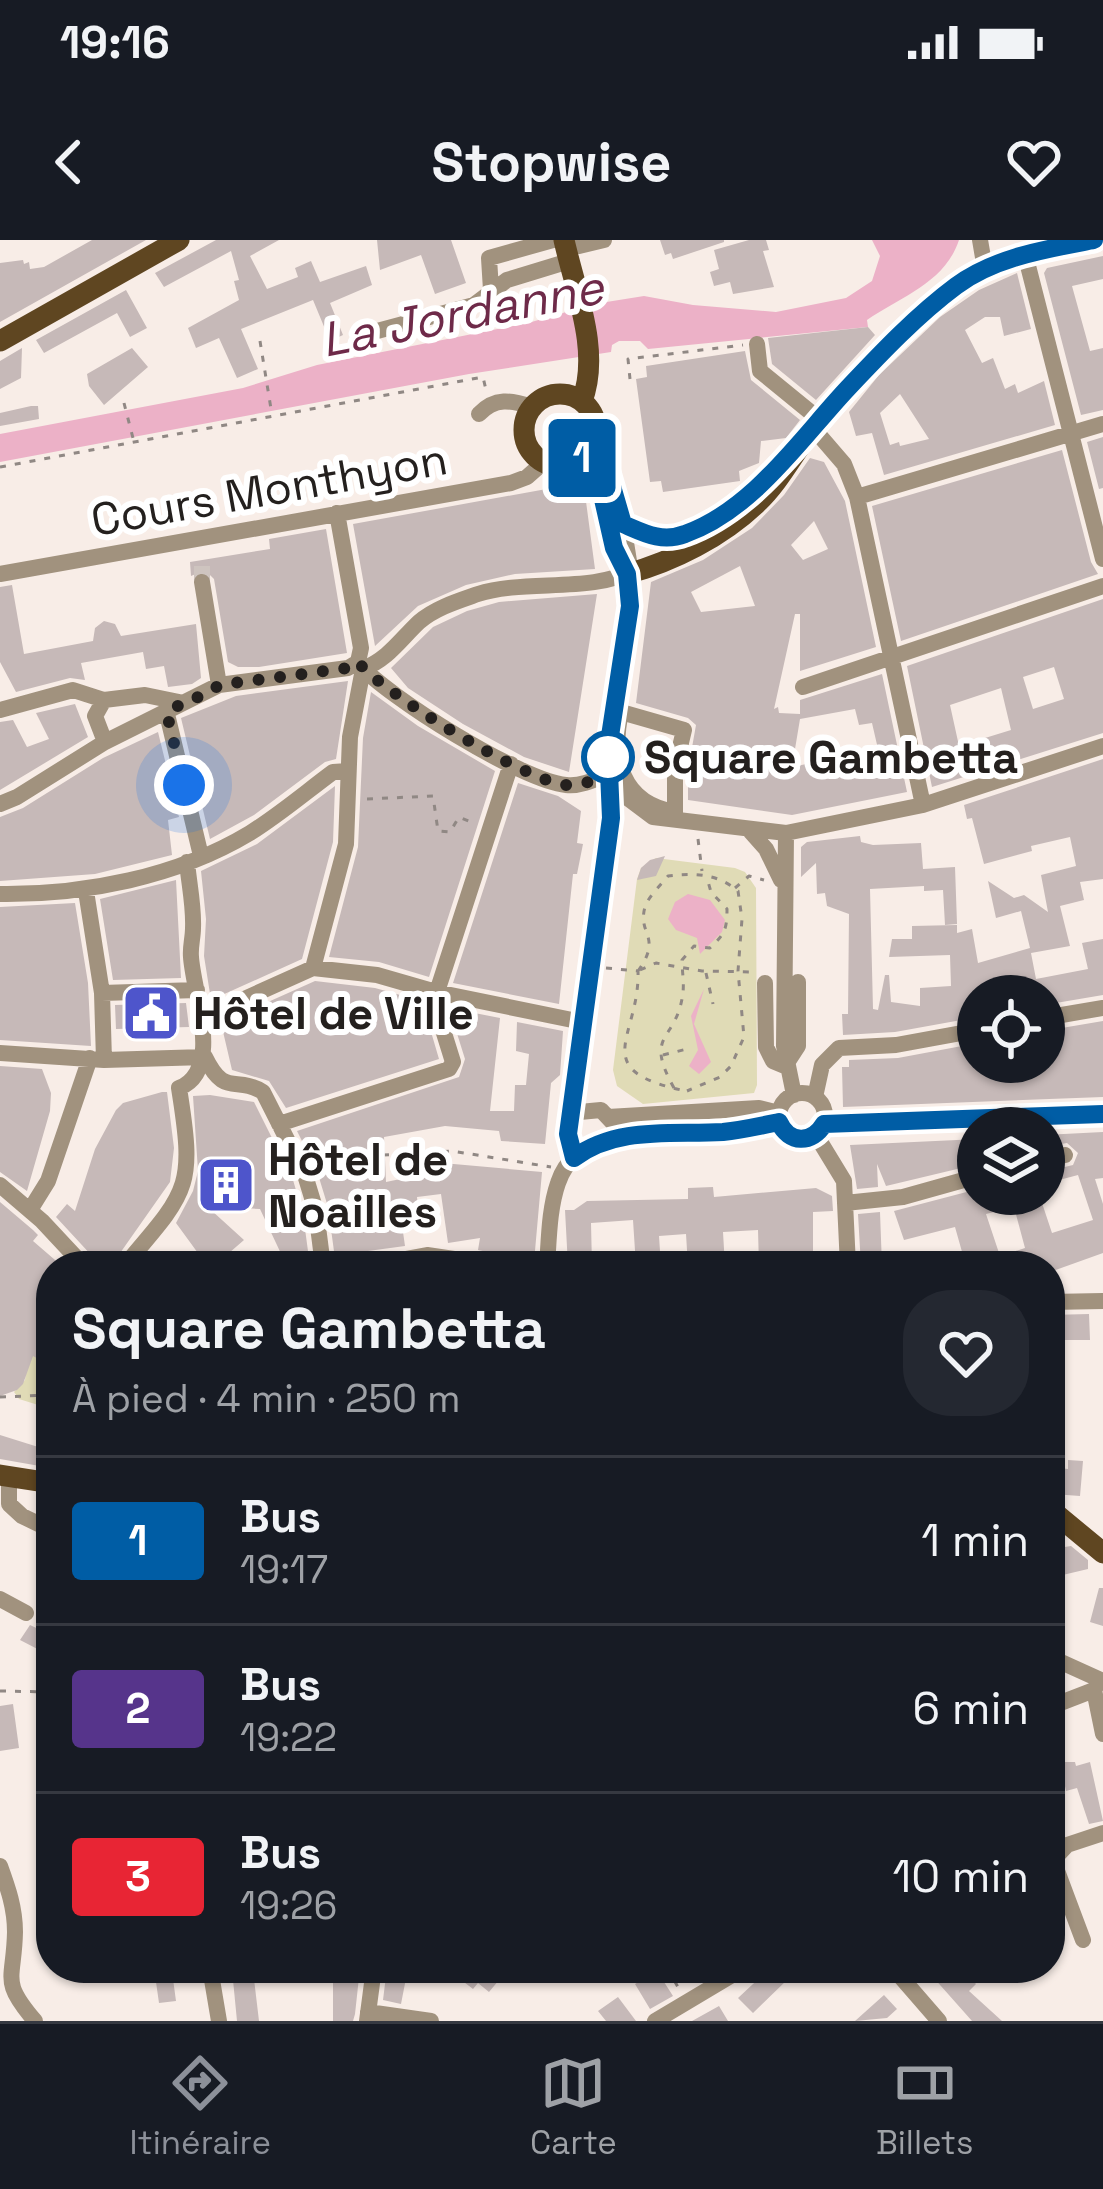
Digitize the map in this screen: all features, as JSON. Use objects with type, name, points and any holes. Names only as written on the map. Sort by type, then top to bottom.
[{"type":"main road","points":[[0,341],[179,240]]},
{"type":"main road","points":[[586,452],[605,462],[623,524],[656,537],[681,536],[738,502],[936,302],[985,269],[1025,254],[1094,240]]},
{"type":"main road","points":[[573,251],[589,367],[582,401]]},
{"type":"main road","points":[[551,395],[582,401],[595,421],[586,452],[568,465],[544,462],[525,437],[532,407],[551,395]]},
{"type":"main road","points":[[586,452],[614,548],[627,574],[660,564],[736,522],[761,500],[816,424]]},
{"type":"main road","points":[[5,1475],[36,1480]]},
{"type":"main road","points":[[1065,1521],[1103,1553]]},
{"type":"street","points":[[491,290],[489,258],[553,240]]},
{"type":"street","points":[[366,334],[474,305],[507,280],[604,240]]},
{"type":"street","points":[[980,240],[985,269]]},
{"type":"street","points":[[1025,254],[1103,559]]},
{"type":"street","points":[[757,344],[760,371],[816,424],[844,464],[856,497],[923,805]]},
{"type":"street","points":[[484,409],[505,400],[532,407]]},
{"type":"street","points":[[856,497],[1103,424]]},
{"type":"street","name":"Cours Monthyon","points":[[0,574],[511,483],[544,462]]},
{"type":"street","points":[[0,804],[105,742],[219,685],[386,659],[421,620],[483,592],[603,582],[627,574],[732,516],[750,500],[758,479]]},
{"type":"street","points":[[313,968],[346,844],[348,771],[361,649],[337,513]]},
{"type":"street","points":[[549,1251],[553,1207],[569,1164],[569,1113],[611,818],[611,718],[630,606],[623,524]]},
{"type":"street","points":[[202,560],[206,536]]},
{"type":"street","points":[[202,582],[219,685]]},
{"type":"street","points":[[803,686],[1103,586]]},
{"type":"street","points":[[360,666],[441,724],[511,764],[560,785],[578,785],[610,773]]},
{"type":"street","points":[[0,710],[73,690],[104,700],[145,695],[173,708]]},
{"type":"street","points":[[104,700],[95,716],[105,742]]},
{"type":"street","points":[[137,1251],[168,1215],[186,1184],[188,1151],[178,1088],[192,1082],[200,1057],[202,1018],[191,955],[194,859],[173,708]]},
{"type":"street","points":[[621,712],[684,730],[675,768],[675,812],[637,794],[621,770],[614,743],[621,712]]},
{"type":"street","points":[[610,773],[625,796],[653,818],[786,833],[923,805],[1103,746]]},
{"type":"street","points":[[279,1124],[449,1069],[453,1062],[434,1000],[511,764]]},
{"type":"street","points":[[0,894],[86,891],[194,859],[250,833],[333,772],[348,771]]},
{"type":"street","points":[[750,831],[770,855],[783,885]]},
{"type":"street","points":[[786,833],[783,885],[790,978],[785,1066],[794,1095]]},
{"type":"street","points":[[30,1210],[48,1180],[97,1059],[102,993],[86,891]]},
{"type":"street","points":[[202,1018],[313,968],[376,975],[582,1022]]},
{"type":"street","points":[[765,983],[766,1047],[772,1061],[785,1066]]},
{"type":"street","points":[[102,993],[197,990]]},
{"type":"street","points":[[1065,1014],[1103,1008]]},
{"type":"street","points":[[815,1097],[822,1065],[839,1048],[896,1045],[957,1034]]},
{"type":"street","points":[[0,1053],[97,1059],[205,1057],[219,1079],[232,1086],[255,1086],[263,1092],[304,1175],[316,1210],[321,1251]]},
{"type":"street","points":[[794,1095],[815,1097],[824,1109],[820,1129],[844,1180],[847,1251]]},
{"type":"street","points":[[569,1164],[602,1141],[620,1136],[728,1131],[779,1117],[794,1095]]},
{"type":"street","points":[[608,1117],[759,1108],[779,1117],[794,1138],[820,1129],[1103,1114]]},
{"type":"street","points":[[569,1113],[601,1110],[620,1136]]},
{"type":"street","points":[[845,1203],[903,1198],[957,1182]]},
{"type":"street","points":[[0,1185],[70,1251]]},
{"type":"street","points":[[1065,1302],[1103,1301]]},
{"type":"street","points":[[5,1475],[4,1506],[36,1523]]},
{"type":"street","points":[[0,1599],[26,1613]]},
{"type":"street","points":[[1065,1665],[1099,1684]]},
{"type":"street","points":[[1065,1700],[1099,1684]]},
{"type":"street","points":[[1099,1684],[1103,1734]]},
{"type":"street","points":[[1065,1845],[1103,1833]]},
{"type":"street","points":[[0,1866],[12,1899],[15,1935],[8,1977],[12,1997],[34,2021]]},
{"type":"street","points":[[1065,1892],[1083,1940]]},
{"type":"street","points":[[213,1983],[219,2021]]},
{"type":"street","points":[[372,1983],[368,2016],[431,2021]]},
{"type":"street","points":[[656,2021],[719,1983]]},
{"type":"street","points":[[903,1983],[926,2017]]},
{"type":"path","points":[[260,341],[273,416]]},
{"type":"path","points":[[630,379],[628,359],[757,344]]},
{"type":"path","points":[[0,467],[483,377],[484,409]]},
{"type":"path","points":[[124,403],[134,442]]},
{"type":"path","points":[[721,505],[758,479]]},
{"type":"path","points":[[347,798],[433,796],[438,831],[450,832],[459,817],[489,830]]},
{"type":"path","points":[[681,965],[694,946],[706,950],[725,936],[728,909],[702,874],[697,825]]},
{"type":"path","points":[[702,874],[735,888],[742,919],[738,971],[744,1037],[731,1066],[720,1077],[687,1091],[643,1079],[629,1068],[623,1054],[638,971],[652,941],[644,925],[645,906],[668,876],[702,874]]},
{"type":"path","points":[[735,888],[749,876],[783,885]]},
{"type":"path","points":[[590,965],[638,971],[656,963],[790,978]]},
{"type":"path","points":[[674,1088],[662,1066],[662,1054],[664,1033],[682,1003],[685,979],[681,965]]},
{"type":"path","points":[[705,971],[712,1004]]},
{"type":"path","points":[[662,1054],[687,1049]]},
{"type":"path","points":[[705,1073],[710,1078]]},
{"type":"path","points":[[687,1091],[690,1112]]},
{"type":"path","points":[[383,1156],[452,1150],[569,1164]]},
{"type":"path","points":[[345,1165],[360,1161]]},
{"type":"path","points":[[0,1396],[36,1395]]},
{"type":"path","points":[[0,1691],[36,1692]]},
{"type":"path","points":[[676,1983],[688,2002]]},
{"type":"shaded area","points":[[872,240],[959,240],[932,278],[867,320],[868,327],[648,349],[640,341],[619,341],[611,352],[0,462],[0,434],[243,388],[317,365],[528,323],[594,304],[644,296],[776,312],[846,298],[872,281],[880,256]]},
{"type":"shaded area","points":[[656,858],[735,868],[745,872],[756,888],[754,1093],[643,1104],[617,1086],[613,1070],[637,879],[641,868]]},
{"type":"shaded area","points":[[688,894],[710,900],[725,920],[722,932],[700,954],[697,938],[676,930],[668,919],[675,902]]},
{"type":"shaded area","points":[[704,989],[694,1024],[711,1062],[699,1074],[689,1066],[698,1050],[691,1016]]},
{"type":"shaded area","points":[[29,1347],[36,1356],[36,1404],[19,1399],[14,1392],[25,1380]]},
{"type":"building","points":[[92,240],[146,240],[0,322],[0,263],[23,260],[30,269],[44,267]]},
{"type":"building","points":[[216,240],[279,240],[250,256],[267,289],[298,277],[295,268],[311,261],[320,282],[366,266],[372,285],[330,303],[343,335],[330,341],[313,300],[241,329],[258,369],[237,378],[219,338],[196,348],[188,328],[239,300],[231,251],[164,287],[155,273]]},
{"type":"building","points":[[377,240],[451,240],[466,283],[435,294],[421,255],[380,270]]},
{"type":"building","points":[[660,240],[724,242],[673,259],[671,253],[665,255]]},
{"type":"building","points":[[766,240],[769,250],[763,251],[774,287],[733,294],[730,282],[714,286],[710,272],[719,269],[714,250]]},
{"type":"building","points":[[1103,256],[1103,279],[1072,286],[1090,351],[1103,348],[1103,410],[1081,415],[1044,273],[1047,268]]},
{"type":"building","points":[[1017,273],[1031,329],[1004,336],[1000,317],[985,317],[965,330],[982,363],[993,358],[1005,389],[1015,384],[1018,393],[1044,381],[1055,425],[884,475],[872,433],[856,436],[849,412],[879,375],[940,317],[979,290]],"holes":[[[900,394],[929,439],[890,445],[880,413]]]},
{"type":"building","points":[[126,290],[147,328],[130,337],[117,313],[44,353],[36,340]]},
{"type":"building","points":[[868,327],[875,335],[816,400],[772,364],[768,338]]},
{"type":"building","points":[[22,348],[21,378],[0,389],[0,361]]},
{"type":"building","points":[[132,348],[148,367],[104,405],[89,386],[87,374]]},
{"type":"building","points":[[745,351],[751,380],[800,420],[786,438],[761,441],[759,463],[739,471],[740,481],[663,492],[661,481],[650,482],[636,379],[647,377],[646,366]]},
{"type":"building","points":[[38,406],[39,419],[0,426],[0,413]]},
{"type":"building","points":[[1103,437],[1103,488],[1099,489],[1087,442]]},
{"type":"building","points":[[1062,450],[1098,574],[901,641],[872,506]]},
{"type":"building","points":[[810,458],[824,462],[845,501],[876,647],[800,671],[800,614],[795,614],[774,709],[800,714],[800,700],[882,674],[907,792],[792,815],[688,800],[696,725],[688,718],[636,703],[651,582],[703,560],[752,528]],"holes":[[[814,521],[828,549],[803,560],[791,545]],[[740,566],[755,606],[701,612],[691,592]],[[855,709],[859,725],[872,723],[878,749],[792,767],[800,719]]]},
{"type":"building","points":[[304,481],[307,498],[286,502],[283,485]]},
{"type":"building","points":[[574,484],[585,494],[595,569],[515,574],[466,585],[418,606],[375,646],[353,524]]},
{"type":"building","points":[[326,529],[347,653],[259,667],[228,662],[214,579],[205,570],[191,576],[190,562],[270,549],[269,539]]},
{"type":"building","points":[[12,585],[24,654],[93,641],[95,628],[104,621],[115,624],[121,636],[196,624],[201,678],[168,687],[164,666],[146,669],[143,652],[81,663],[85,680],[70,678],[16,692],[0,662],[0,587]]},
{"type":"building","points":[[597,594],[569,772],[524,757],[463,724],[408,688],[391,668],[433,627],[467,611],[499,602]]},
{"type":"building","points":[[1103,599],[1103,733],[932,787],[907,666]],"holes":[[[1054,667],[1064,699],[1033,709],[1023,677]],[[1001,688],[1011,730],[959,746],[950,705]]]},
{"type":"building","points":[[348,681],[336,759],[210,839],[181,718],[236,696]]},
{"type":"building","points":[[371,692],[495,771],[429,977],[379,962],[329,957],[358,847],[363,738]]},
{"type":"building","points":[[75,704],[88,737],[0,790],[0,722],[13,720],[27,747],[49,739],[36,713]]},
{"type":"building","points":[[158,732],[179,817],[168,820],[172,855],[95,874],[0,881],[0,817]]},
{"type":"building","points":[[1103,759],[1103,879],[1080,882],[1084,900],[1060,906],[1070,946],[1031,953],[1035,975],[957,975],[957,1021],[843,1035],[842,1014],[848,1014],[849,914],[827,906],[825,893],[817,894],[816,863],[801,877],[801,847],[807,842],[860,836],[861,842],[873,845],[921,843],[923,869],[955,867],[957,924],[945,925],[943,890],[924,891],[924,886],[870,889],[873,1009],[878,1010],[885,975],[889,975],[891,1002],[920,1006],[920,988],[951,986],[950,955],[889,957],[892,939],[912,939],[912,926],[957,925],[957,933],[972,929],[978,963],[1030,948],[1021,911],[996,918],[988,881],[1014,898],[1024,895],[1048,912],[1041,875],[1076,866],[1070,837],[984,864],[964,805]]},
{"type":"building","points":[[518,783],[558,796],[581,811],[577,843],[583,844],[577,874],[573,874],[559,1004],[453,983]]},
{"type":"building","points":[[335,786],[333,842],[302,959],[211,1000],[201,871],[257,844]]},
{"type":"building","points":[[665,856],[656,876],[637,880],[650,860]]},
{"type":"building","points":[[176,880],[181,978],[113,980],[100,899]]},
{"type":"building","points":[[75,903],[88,983],[91,1046],[0,1040],[0,907]]},
{"type":"building","points":[[1103,939],[1103,995],[1065,1001],[1065,975],[1057,975],[1088,969],[1082,943]]},
{"type":"building","points":[[315,981],[375,988],[422,1001],[439,1059],[286,1108],[269,1081],[232,1070],[221,1023]]},
{"type":"building","name":"Hôtel de Ville","points":[[186,1003],[189,1027],[116,1029],[115,1005]]},
{"type":"building","points":[[449,1008],[500,1018],[490,1111],[514,1111],[515,1085],[526,1085],[529,1054],[516,1051],[517,1022],[563,1031],[560,1075],[551,1083],[545,1144],[501,1141],[499,1131],[445,1126],[384,1137],[386,1182],[410,1177],[431,1162],[542,1172],[535,1251],[478,1250],[480,1238],[448,1243],[441,1194],[417,1197],[418,1208],[400,1211],[405,1246],[334,1251],[317,1171],[297,1131],[459,1077],[465,1059]]},
{"type":"building","points":[[1103,1021],[1103,1097],[843,1107],[842,1067],[849,1067],[849,1060],[898,1058],[957,1047],[957,1083],[1065,1083],[1065,1027]]},
{"type":"building","points":[[0,1066],[42,1069],[51,1093],[27,1191],[0,1172]]},
{"type":"building","points":[[167,1092],[174,1148],[170,1182],[122,1251],[87,1251],[56,1217],[67,1204],[75,1211],[95,1149],[123,1103]]},
{"type":"building","points":[[193,1096],[254,1102],[293,1180],[308,1251],[280,1251],[260,1209],[244,1208],[238,1195],[219,1194],[215,1200],[200,1200],[244,1240],[231,1251],[196,1251],[176,1223],[198,1171]]},
{"type":"building","points":[[1103,1132],[1103,1178],[1095,1179],[1103,1204],[1103,1253],[1065,1267],[1065,1251],[1016,1251],[1025,1248],[1016,1215],[1046,1215],[1052,1233],[1093,1220],[1078,1175],[1065,1178],[1065,1167],[1073,1165],[1078,1153],[1065,1134]]},
{"type":"building","points":[[957,1140],[957,1169],[886,1186],[877,1164],[878,1187],[857,1189],[850,1145]]},
{"type":"building","points":[[713,1187],[714,1197],[816,1188],[832,1196],[833,1211],[813,1212],[813,1251],[759,1251],[758,1230],[723,1232],[724,1251],[687,1251],[686,1234],[659,1236],[660,1251],[635,1251],[633,1220],[591,1223],[592,1251],[567,1251],[565,1210],[587,1201],[688,1199],[688,1188]]},
{"type":"building","points":[[957,1194],[957,1215],[986,1215],[998,1251],[962,1251],[955,1227],[904,1240],[894,1211]]},
{"type":"building","points":[[0,1202],[38,1235],[33,1241],[45,1251],[36,1251],[36,1358],[23,1384],[0,1396]]},
{"type":"building","points":[[880,1212],[881,1251],[860,1251],[858,1214]]},
{"type":"building","points":[[1089,1314],[1090,1340],[1065,1340],[1065,1315]]},
{"type":"building","points":[[0,1435],[36,1446],[36,1465],[0,1459]]},
{"type":"building","points":[[1068,1460],[1083,1461],[1080,1496],[1065,1495]]},
{"type":"building","points":[[1071,1546],[1088,1560],[1088,1569],[1065,1574],[1065,1547]]},
{"type":"building","points":[[1099,1588],[1103,1588],[1103,1626],[1090,1622]]},
{"type":"building","points":[[30,1625],[36,1628],[36,1648],[20,1640]]},
{"type":"building","points":[[13,1704],[19,1748],[0,1751],[0,1706]]},
{"type":"building","points":[[1065,1762],[1076,1766],[1090,1762],[1103,1821],[1089,1824],[1077,1788],[1066,1791]]},
{"type":"building","points":[[156,1983],[174,1983],[176,2001],[159,2003]]},
{"type":"building","points":[[233,1983],[254,1983],[259,2021],[237,2021]]},
{"type":"building","points":[[333,1983],[358,1983],[353,2021],[333,2021]]},
{"type":"building","points":[[385,1983],[405,1983],[401,2004],[383,2000]]},
{"type":"building","points":[[665,1983],[673,1996],[650,2009],[635,1984]]},
{"type":"building","points":[[754,1983],[784,1983],[753,2013],[738,1998]]},
{"type":"building","points":[[938,1983],[975,1983],[969,1991],[1002,2021],[972,2021]]},
{"type":"building","points":[[884,1995],[897,2009],[887,2018],[855,2021]]},
{"type":"building","points":[[618,1997],[636,2021],[606,2021],[598,2011]]},
{"type":"building","points":[[719,2006],[728,2021],[692,2021]]},
{"type":"tunnel","points":[[202,560],[202,582]]},
{"type":"bus line","name":"1","points":[[1094,240],[1025,254],[958,285],[849,386],[738,502],[681,536],[645,535],[623,524],[605,462],[593,445],[580,460],[597,477],[614,548],[627,574],[630,606],[608,749],[611,818],[568,1134],[574,1158],[620,1136],[728,1131],[779,1122],[787,1134],[801,1140],[816,1135],[824,1124],[1103,1114]]},
{"type":"place","name":"Square Gambetta","points":[[608,757]]},
{"type":"place","name":"Hôtel de Ville","points":[[151,1013]]},
{"type":"place","name":"Hôtel de Noailles","points":[[226,1185]]},
{"type":"route","points":[[184,785],[167,714],[179,702],[203,696],[219,685],[348,668],[358,662],[486,752],[560,785],[578,785],[610,773],[608,757]]},
{"type":"water label","name":"La Jordanne","points":[[462,313]]}]
